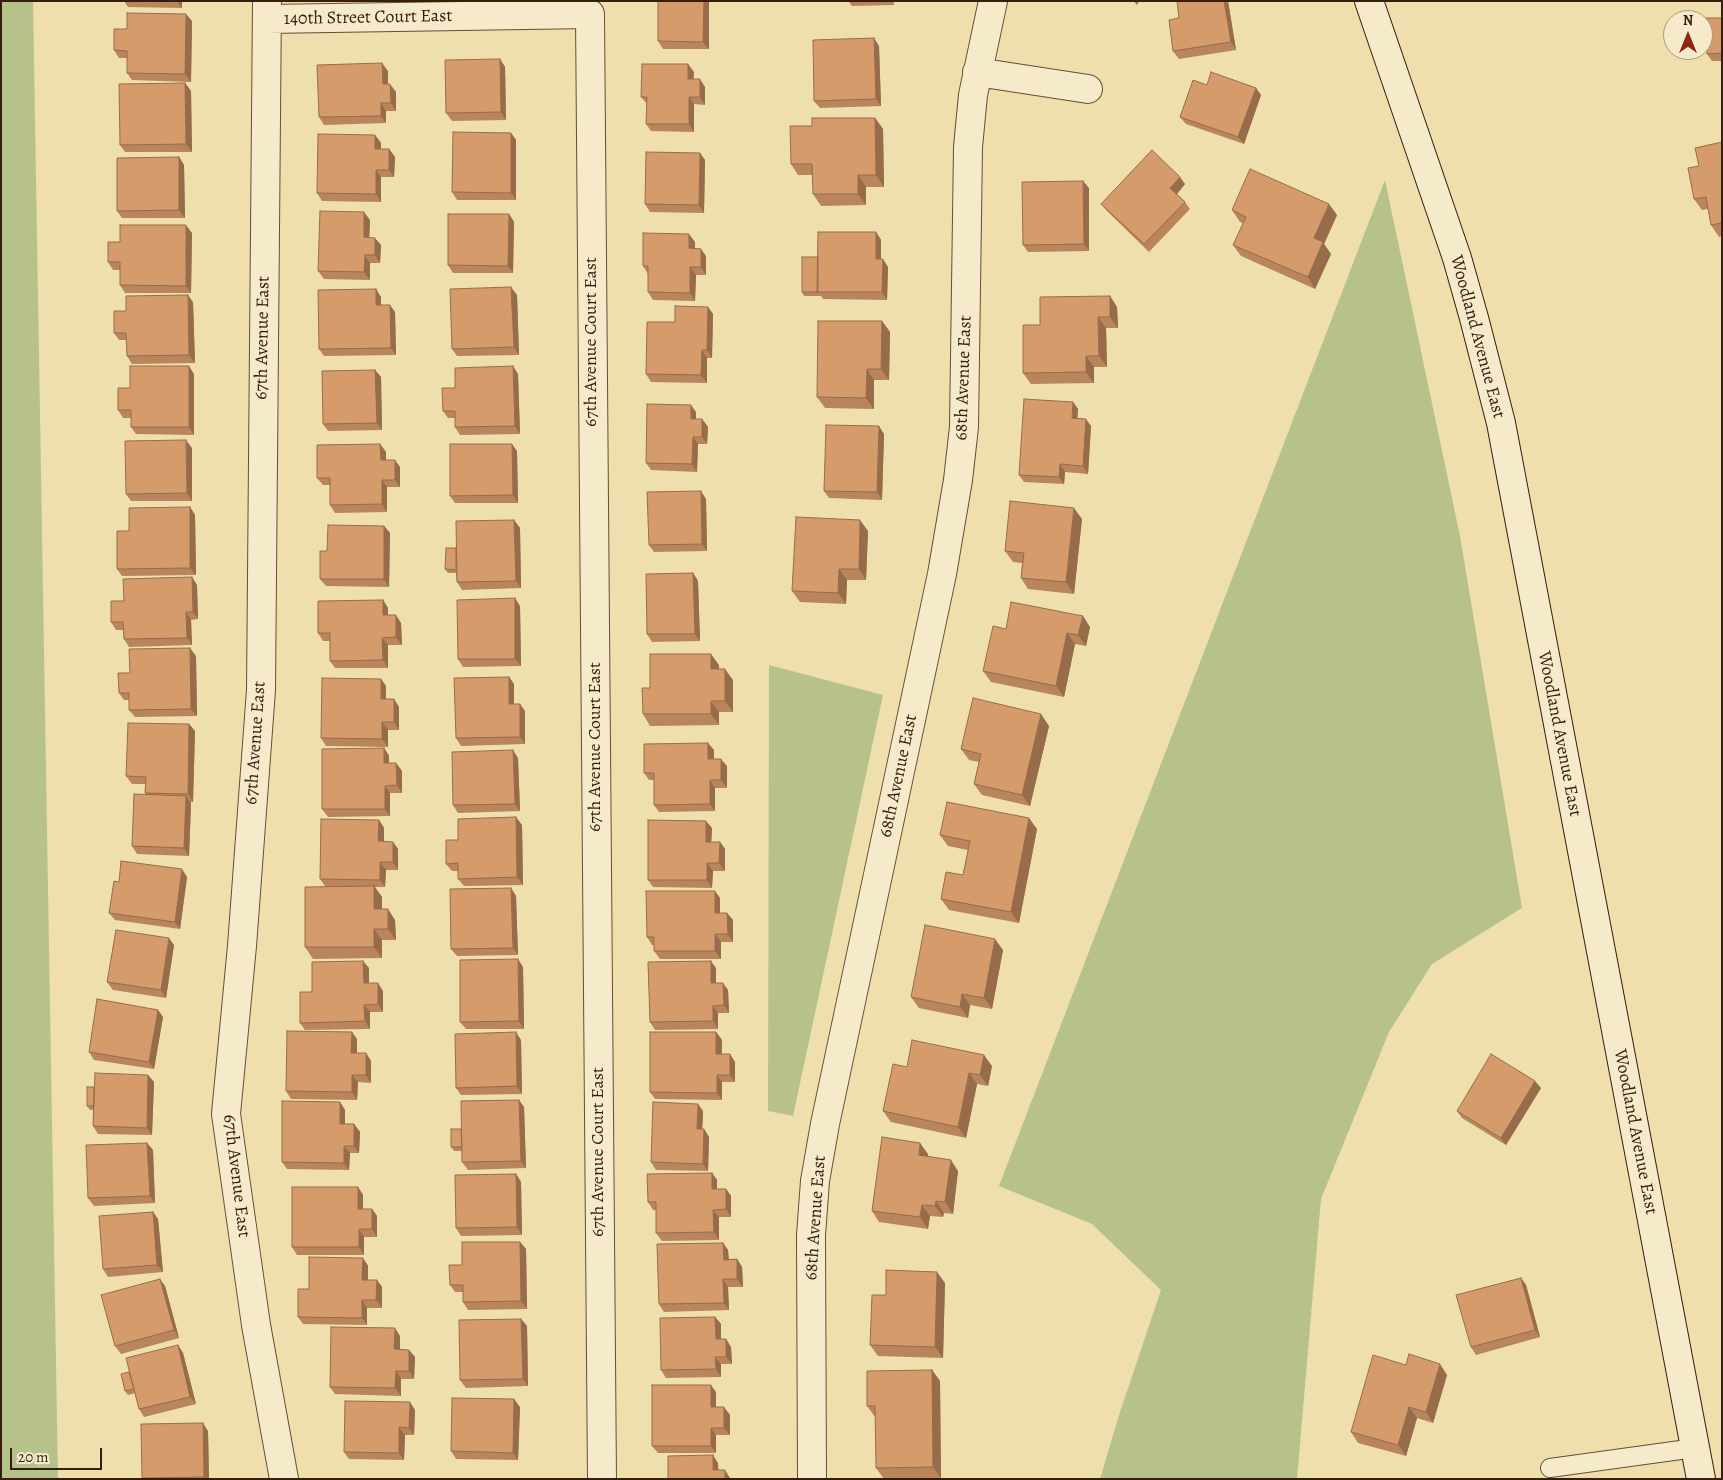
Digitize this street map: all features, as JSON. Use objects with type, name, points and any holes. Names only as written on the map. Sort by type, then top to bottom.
[{"type":"street","name":"68th Avenue East","points":[[812,1479],[812,1235],[815,1181],[827,1115],[942,574],[958,480],[964,427],[968,147],[973,95],[992,1]]},
{"type":"street","name":"Woodland Avenue East","points":[[1369,1],[1457,258],[1501,422],[1701,1479]]},
{"type":"street","name":"140th Street Court East","points":[[267,10],[590,14]]},
{"type":"street","name":"67th Avenue East","points":[[267,10],[261,690],[242,946],[226,1114],[256,1325],[284,1479]]},
{"type":"street","name":"67th Avenue Court East","points":[[590,14],[602,1479]]},
{"type":"street","points":[[978,72],[1088,89]]},
{"type":"lane","points":[[1550,1468],[1695,1448]]},
{"type":"green space","points":[[1,1],[33,1],[58,1479],[1,1479]]},
{"type":"green space","points":[[1385,180],[1460,536],[1522,908],[1432,964],[1389,1032],[1321,1199],[1297,1479],[1100,1479],[1119,1415],[1161,1290],[1092,1224],[999,1186]]},
{"type":"green space","points":[[769,665],[883,695],[793,1116],[768,1111]]},
{"type":"building","points":[[658,1],[704,1],[703,42],[658,41]]},
{"type":"building","points":[[1177,1],[1224,1],[1231,42],[1173,51],[1169,20],[1179,18]]},
{"type":"building","points":[[127,13],[186,14],[185,74],[127,73],[127,51],[114,50],[114,29],[127,29]]},
{"type":"building","points":[[1713,18],[1722,18],[1722,53],[1713,54]]},
{"type":"building","points":[[874,38],[876,99],[814,101],[813,40]]},
{"type":"building","points":[[500,59],[501,112],[446,113],[445,60]]},
{"type":"building","points":[[382,63],[383,84],[390,84],[391,103],[381,103],[381,116],[319,117],[317,65]]},
{"type":"building","points":[[642,64],[688,64],[688,79],[700,79],[700,97],[689,97],[689,124],[646,124],[647,97],[641,97]]},
{"type":"building","points":[[1211,72],[1256,88],[1238,137],[1180,117],[1193,80],[1207,85]]},
{"type":"building","points":[[185,83],[186,144],[120,145],[119,84]]},
{"type":"building","points":[[812,118],[875,118],[876,175],[858,175],[858,194],[813,194],[812,164],[791,164],[790,126],[812,126]]},
{"type":"building","points":[[453,132],[511,133],[511,193],[452,192]]},
{"type":"building","points":[[318,134],[375,135],[375,149],[389,149],[389,170],[376,170],[376,194],[317,193]]},
{"type":"building","points":[[1722,142],[1722,223],[1711,225],[1706,197],[1694,199],[1688,168],[1699,166],[1695,148]]},
{"type":"building","points":[[1152,150],[1180,177],[1170,188],[1185,202],[1144,244],[1101,204]]},
{"type":"building","points":[[646,152],[700,153],[699,205],[645,204]]},
{"type":"building","points":[[179,157],[179,210],[117,211],[117,158]]},
{"type":"building","points":[[1250,169],[1329,204],[1314,238],[1323,242],[1308,277],[1233,245],[1246,217],[1232,210]]},
{"type":"building","points":[[1083,181],[1084,244],[1023,245],[1022,182]]},
{"type":"building","points":[[320,211],[364,212],[364,237],[375,238],[375,255],[365,255],[364,272],[318,271]]},
{"type":"building","points":[[448,214],[509,214],[508,266],[448,265]]},
{"type":"building","points":[[120,225],[186,225],[186,286],[120,285],[120,262],[108,262],[108,242],[120,242]]},
{"type":"building","points":[[818,232],[876,232],[876,259],[883,259],[882,292],[817,292]]},
{"type":"building","points":[[643,233],[689,234],[689,248],[701,249],[701,267],[690,267],[690,293],[648,292],[648,266],[643,266]]},
{"type":"building","points":[[802,257],[818,257],[818,292],[802,292]]},
{"type":"building","points":[[511,287],[514,347],[452,349],[450,289]]},
{"type":"building","points":[[376,289],[376,305],[390,305],[391,348],[319,349],[318,290]]},
{"type":"building","points":[[188,295],[189,355],[127,356],[126,333],[114,333],[114,311],[126,311],[126,296]]},
{"type":"building","points":[[1110,296],[1110,317],[1098,317],[1099,356],[1086,356],[1086,372],[1023,373],[1023,325],[1040,325],[1040,297]]},
{"type":"building","points":[[675,306],[708,307],[707,350],[702,350],[701,375],[646,374],[647,322],[675,322]]},
{"type":"building","points":[[818,321],[882,321],[881,369],[867,369],[866,398],[817,397]]},
{"type":"building","points":[[130,366],[189,366],[189,427],[131,427],[131,410],[118,410],[118,388],[130,388]]},
{"type":"building","points":[[513,366],[515,426],[455,427],[455,411],[443,411],[442,388],[455,388],[455,368]]},
{"type":"building","points":[[375,370],[377,423],[323,424],[322,371]]},
{"type":"building","points":[[1024,399],[1073,402],[1072,418],[1086,419],[1083,466],[1060,464],[1059,477],[1019,475]]},
{"type":"building","points":[[647,404],[691,405],[691,419],[702,419],[702,437],[693,437],[692,464],[646,463]]},
{"type":"building","points":[[826,425],[879,426],[877,492],[824,491]]},
{"type":"building","points":[[186,440],[187,493],[126,494],[125,441]]},
{"type":"building","points":[[380,444],[381,460],[395,460],[395,480],[382,480],[382,504],[330,505],[330,478],[317,478],[317,445]]},
{"type":"building","points":[[450,444],[512,444],[513,495],[450,496]]},
{"type":"building","points":[[701,491],[702,544],[649,545],[647,492]]},
{"type":"building","points":[[1010,501],[1074,508],[1066,582],[1021,578],[1024,553],[1005,551]]},
{"type":"building","points":[[190,507],[190,568],[117,569],[117,531],[129,531],[129,508]]},
{"type":"building","points":[[796,517],[860,520],[859,569],[839,569],[838,593],[792,591]]},
{"type":"building","points":[[514,520],[516,581],[457,582],[456,521]]},
{"type":"building","points":[[328,525],[384,526],[384,579],[320,579],[320,551],[327,551]]},
{"type":"building","points":[[446,548],[456,548],[456,570],[445,569]]},
{"type":"building","points":[[693,573],[695,634],[647,634],[646,574]]},
{"type":"building","points":[[192,577],[193,612],[186,612],[187,638],[124,639],[123,622],[111,622],[111,601],[124,601],[123,579]]},
{"type":"building","points":[[515,598],[515,659],[458,659],[457,600]]},
{"type":"building","points":[[383,600],[383,615],[396,615],[396,637],[382,638],[383,660],[330,661],[330,633],[318,633],[318,601]]},
{"type":"building","points":[[1011,602],[1083,616],[1078,635],[1067,633],[1056,686],[983,671],[993,626],[1006,629]]},
{"type":"building","points":[[190,648],[191,709],[129,710],[129,693],[119,693],[118,673],[130,673],[129,649]]},
{"type":"building","points":[[650,654],[711,654],[711,669],[725,669],[725,701],[711,701],[711,714],[643,714],[642,688],[650,688]]},
{"type":"building","points":[[509,677],[509,704],[520,704],[520,737],[456,738],[454,678]]},
{"type":"building","points":[[322,678],[381,679],[381,699],[394,699],[394,722],[382,722],[382,739],[321,738]]},
{"type":"building","points":[[973,698],[1041,714],[1022,795],[974,784],[981,754],[961,749]]},
{"type":"building","points":[[128,723],[189,724],[188,794],[145,793],[146,777],[126,776]]},
{"type":"building","points":[[708,743],[708,759],[721,759],[721,780],[710,780],[710,804],[654,805],[654,773],[644,773],[644,744]]},
{"type":"building","points":[[384,748],[384,763],[396,763],[397,785],[385,786],[385,809],[322,809],[322,749]]},
{"type":"building","points":[[513,750],[515,804],[453,805],[452,752]]},
{"type":"building","points":[[134,794],[186,796],[184,848],[132,846]]},
{"type":"building","points":[[947,802],[1029,818],[1011,912],[941,899],[946,872],[963,875],[970,841],[940,835]]},
{"type":"building","points":[[516,817],[517,877],[458,879],[458,863],[446,864],[446,840],[458,840],[458,819]]},
{"type":"building","points":[[321,819],[379,820],[378,841],[393,842],[393,862],[380,862],[380,880],[320,879]]},
{"type":"building","points":[[648,820],[706,821],[706,842],[720,842],[719,863],[707,863],[707,880],[648,880]]},
{"type":"building","points":[[121,861],[182,869],[175,922],[109,913],[114,881],[119,882]]},
{"type":"building","points":[[374,886],[374,909],[388,909],[388,929],[374,929],[374,947],[305,947],[305,887]]},
{"type":"building","points":[[511,888],[513,948],[451,949],[450,889]]},
{"type":"building","points":[[646,891],[715,891],[715,913],[727,913],[728,934],[715,934],[715,951],[654,951],[654,937],[647,937]]},
{"type":"building","points":[[925,925],[995,939],[984,998],[962,994],[960,1007],[911,997]]},
{"type":"building","points":[[116,930],[169,938],[161,990],[107,982]]},
{"type":"building","points":[[518,959],[519,1021],[460,1022],[460,960]]},
{"type":"building","points":[[363,961],[364,983],[378,983],[378,1004],[364,1005],[365,1021],[300,1023],[300,992],[312,992],[312,962]]},
{"type":"building","points":[[711,961],[711,983],[723,983],[724,1005],[713,1006],[713,1021],[650,1022],[648,962]]},
{"type":"building","points":[[97,999],[158,1010],[149,1062],[89,1052]]},
{"type":"building","points":[[287,1031],[352,1032],[351,1053],[366,1053],[366,1075],[352,1075],[352,1092],[286,1091]]},
{"type":"building","points":[[516,1032],[517,1086],[456,1088],[455,1034]]},
{"type":"building","points":[[650,1032],[716,1032],[716,1054],[730,1054],[730,1075],[717,1075],[717,1093],[650,1092]]},
{"type":"building","points":[[912,1040],[984,1055],[980,1075],[969,1073],[958,1127],[883,1111],[893,1064],[907,1067]]},
{"type":"building","points":[[1491,1054],[1535,1081],[1501,1138],[1457,1111]]},
{"type":"building","points":[[95,1073],[148,1075],[147,1128],[93,1126]]},
{"type":"building","points":[[87,1087],[94,1087],[94,1106],[87,1106]]},
{"type":"building","points":[[519,1100],[521,1161],[462,1162],[461,1101]]},
{"type":"building","points":[[282,1101],[340,1102],[340,1124],[354,1124],[354,1146],[344,1146],[344,1163],[282,1162]]},
{"type":"building","points":[[653,1102],[698,1104],[697,1129],[704,1129],[703,1164],[651,1162]]},
{"type":"building","points":[[451,1129],[461,1129],[462,1147],[451,1147]]},
{"type":"building","points":[[882,1137],[920,1143],[919,1155],[951,1160],[945,1202],[936,1201],[935,1206],[922,1205],[920,1217],[872,1211]]},
{"type":"building","points":[[147,1143],[150,1196],[88,1198],[86,1145]]},
{"type":"building","points":[[712,1173],[712,1189],[726,1189],[726,1209],[713,1210],[714,1232],[656,1233],[656,1202],[648,1202],[647,1174]]},
{"type":"building","points":[[516,1174],[517,1227],[456,1228],[455,1175]]},
{"type":"building","points":[[292,1187],[358,1187],[358,1209],[372,1209],[372,1229],[359,1229],[359,1247],[292,1247]]},
{"type":"building","points":[[153,1212],[157,1265],[103,1269],[99,1216]]},
{"type":"building","points":[[462,1242],[520,1242],[521,1301],[463,1302],[463,1285],[450,1285],[449,1265],[462,1265]]},
{"type":"building","points":[[723,1243],[724,1260],[737,1259],[737,1279],[723,1279],[724,1303],[659,1304],[657,1244]]},
{"type":"building","points":[[309,1257],[363,1258],[362,1280],[377,1280],[376,1300],[362,1300],[362,1318],[298,1317],[298,1289],[309,1289]]},
{"type":"building","points":[[886,1270],[937,1272],[935,1347],[870,1345],[872,1295],[886,1295]]},
{"type":"building","points":[[1521,1278],[1535,1330],[1471,1347],[1456,1295]]},
{"type":"building","points":[[160,1279],[174,1330],[115,1346],[101,1295]]},
{"type":"building","points":[[715,1317],[716,1339],[726,1339],[726,1357],[715,1357],[716,1369],[661,1370],[660,1318]]},
{"type":"building","points":[[521,1319],[523,1379],[460,1380],[459,1320]]},
{"type":"building","points":[[331,1327],[395,1328],[394,1349],[409,1350],[409,1371],[396,1371],[395,1388],[330,1387]]},
{"type":"building","points":[[178,1345],[190,1397],[139,1409],[126,1358]]},
{"type":"building","points":[[1409,1354],[1440,1364],[1426,1412],[1409,1407],[1398,1445],[1351,1432],[1373,1355],[1406,1365]]},
{"type":"building","points":[[932,1370],[933,1467],[876,1468],[875,1406],[867,1406],[867,1371]]},
{"type":"building","points":[[129,1372],[134,1389],[125,1391],[121,1374]]},
{"type":"building","points":[[652,1385],[711,1385],[711,1407],[724,1407],[724,1428],[711,1428],[711,1446],[652,1446]]},
{"type":"building","points":[[452,1398],[514,1399],[513,1453],[451,1451]]},
{"type":"building","points":[[345,1401],[410,1402],[409,1428],[399,1427],[399,1453],[344,1452]]},
{"type":"building","points":[[203,1423],[204,1477],[142,1478],[141,1424]]},
{"type":"building","points":[[713,1455],[713,1470],[725,1470],[725,1479],[668,1479],[668,1456]]}]
